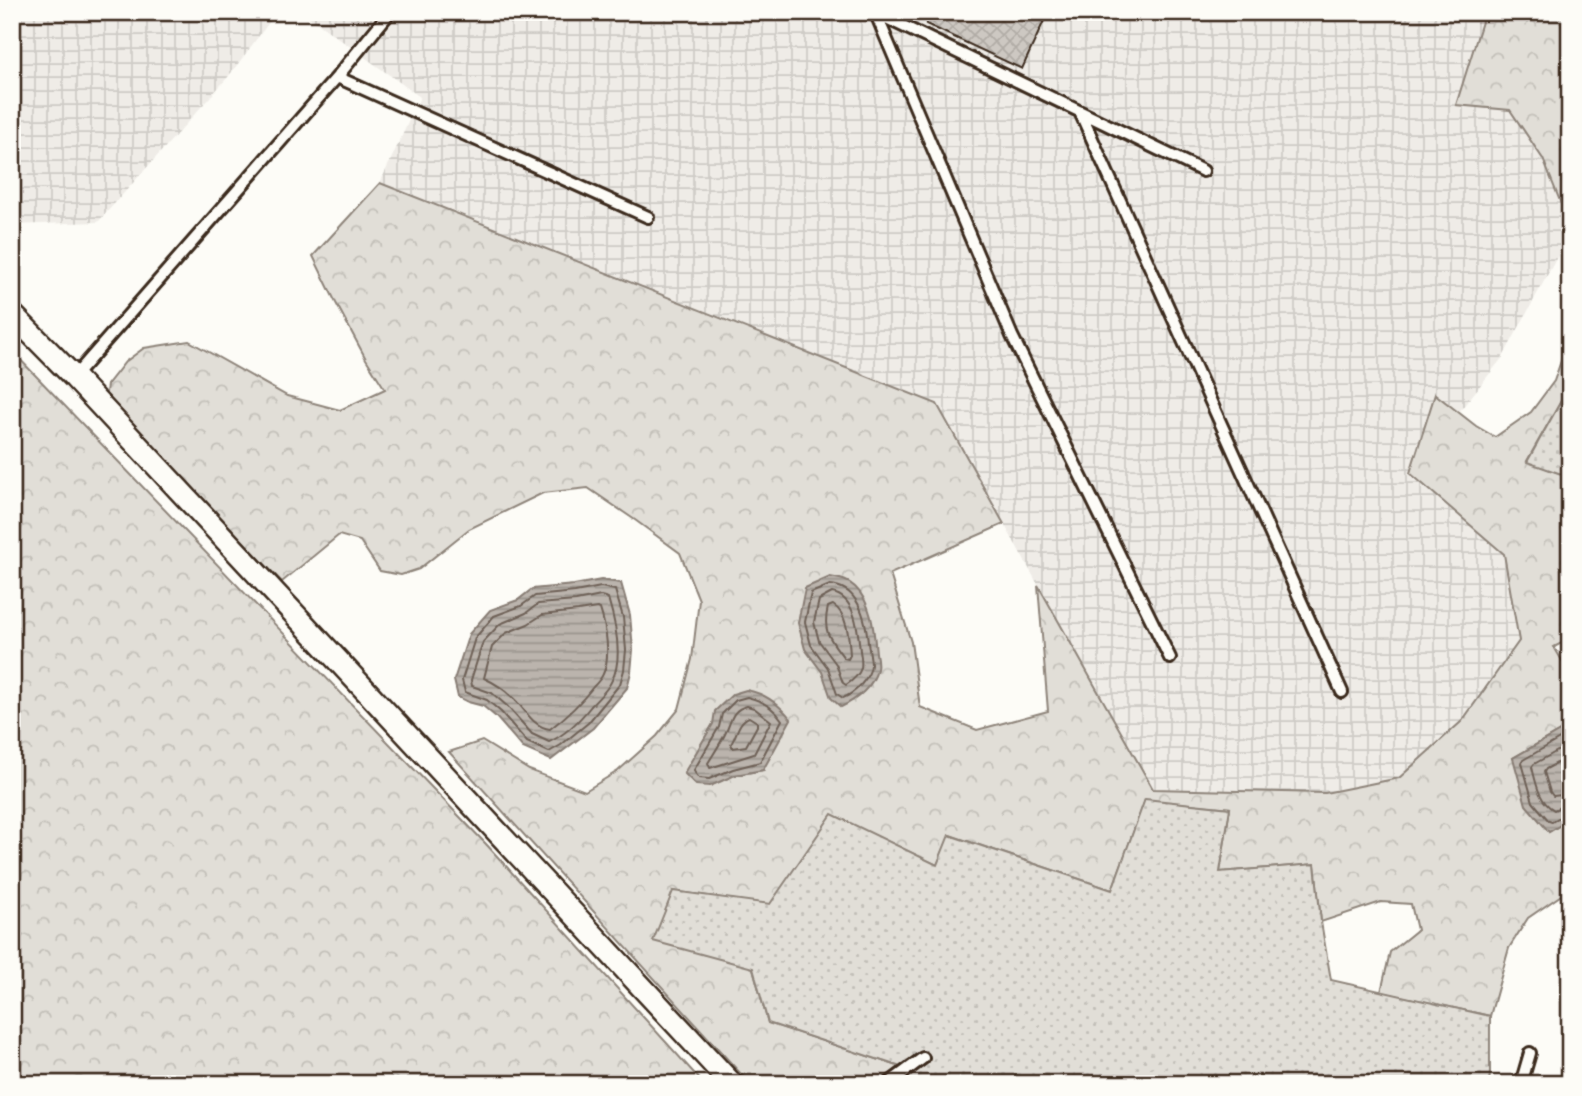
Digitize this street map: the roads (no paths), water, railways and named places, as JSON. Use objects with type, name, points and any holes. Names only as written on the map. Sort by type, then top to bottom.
[{"type":"street","points":[[12,314],[74,377],[732,1084]]},
{"type":"lane","points":[[74,377],[337,77],[390,12]]},
{"type":"lane","points":[[875,13],[1203,171]]},
{"type":"lane","points":[[875,13],[1012,336],[1170,658]]},
{"type":"lane","points":[[337,77],[648,217]]},
{"type":"lane","points":[[1080,112],[1342,692]]},
{"type":"lane","points":[[1521,1084],[1530,1054]]},
{"type":"lane","points":[[888,1084],[923,1058]]},
{"type":"water","points":[[830,577],[852,585],[865,601],[873,627],[877,661],[875,675],[868,687],[841,707],[831,698],[822,672],[805,649],[798,623],[805,588]]},
{"type":"water","points":[[601,580],[621,583],[630,615],[633,650],[627,688],[593,728],[551,760],[523,748],[483,706],[458,697],[454,680],[469,634],[490,610],[518,600],[532,589]]},
{"type":"water","points":[[1570,681],[1570,819],[1549,832],[1526,805],[1513,758],[1565,728]]},
{"type":"water","points":[[746,690],[771,700],[791,719],[763,770],[735,775],[710,786],[696,785],[684,773],[713,724],[715,711],[733,694]]}]
